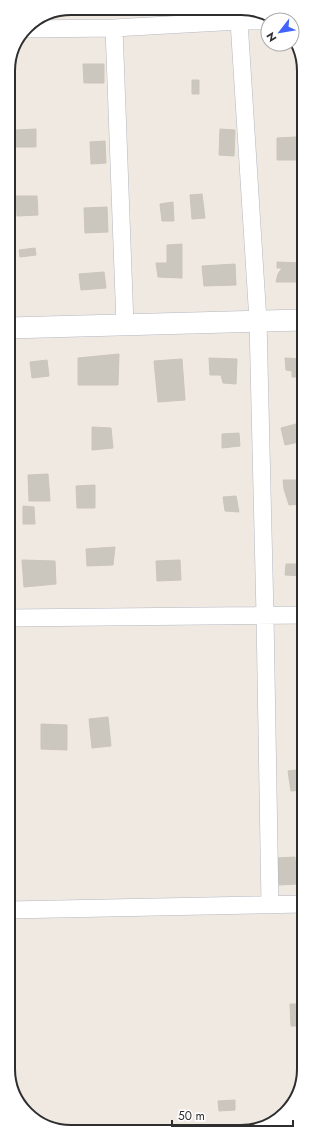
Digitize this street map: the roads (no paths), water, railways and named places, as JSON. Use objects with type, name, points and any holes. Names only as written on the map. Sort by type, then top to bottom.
[{"type":"street","points":[[239,21],[258,321],[270,905]]},
{"type":"street","points":[[34,29],[114,28],[260,21]]},
{"type":"street","points":[[114,28],[126,325]]},
{"type":"street","points":[[15,328],[297,320]]},
{"type":"street","points":[[15,618],[297,615]]},
{"type":"street","points":[[15,910],[297,904]]}]
